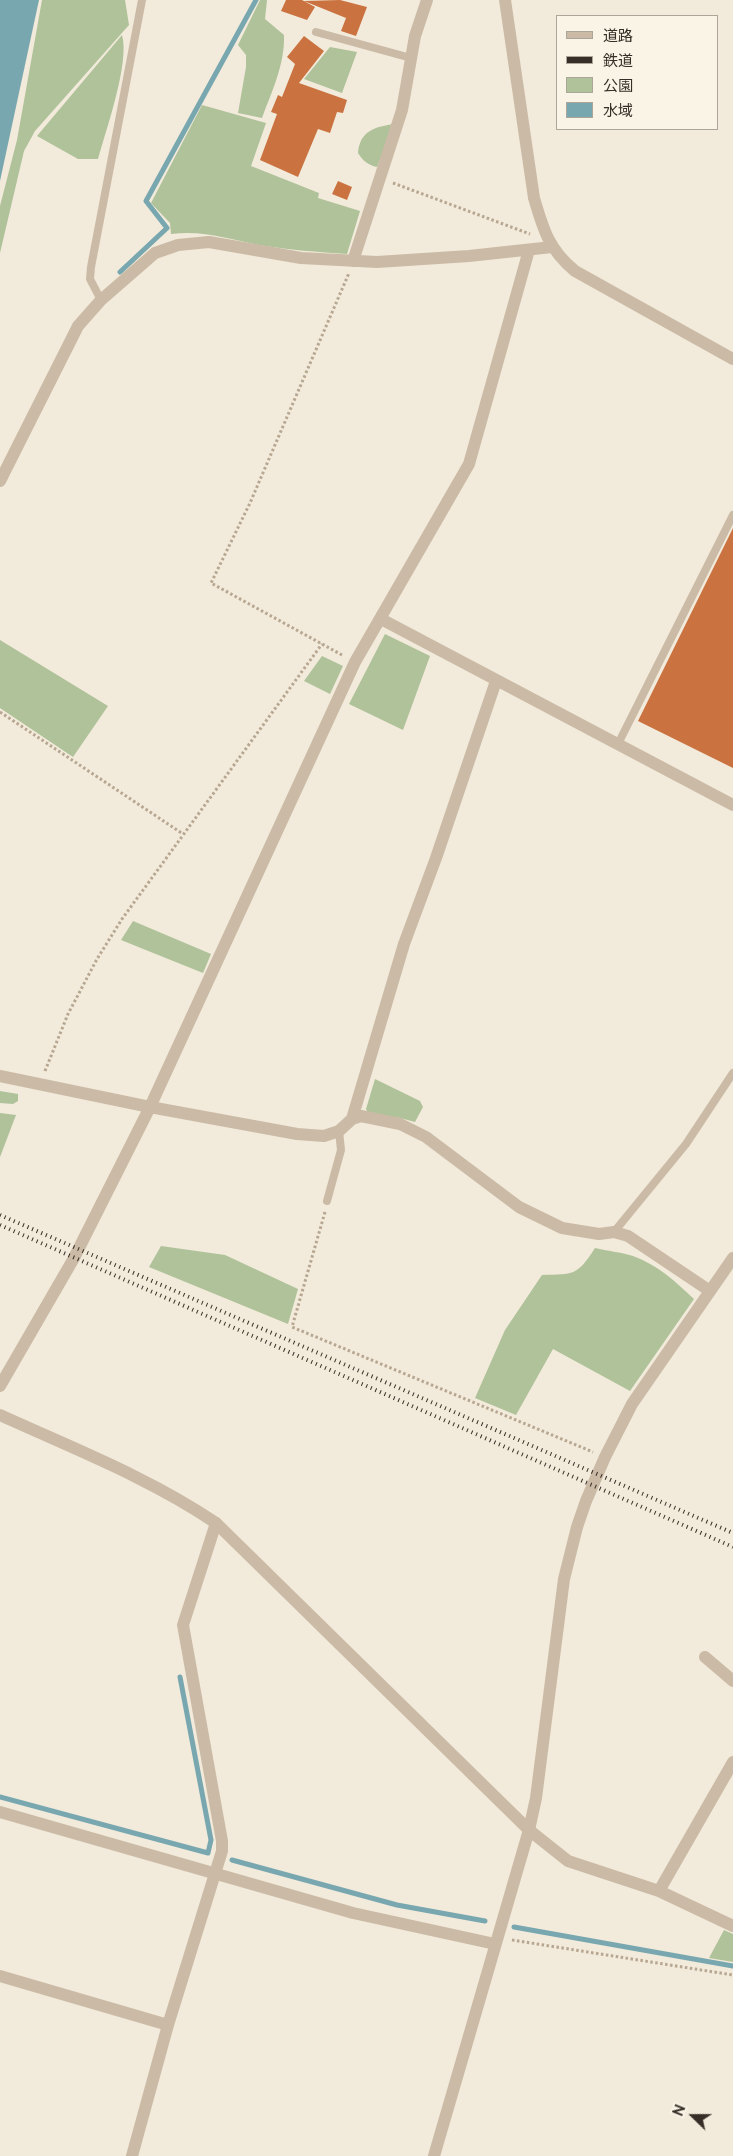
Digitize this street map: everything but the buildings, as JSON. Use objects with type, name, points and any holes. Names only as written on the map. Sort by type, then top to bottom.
[{"type":"street","points":[[351,267],[402,110],[415,36],[427,0]]},
{"type":"street","points":[[505,0],[534,198],[541,224],[552,247],[562,260],[575,271],[733,359]]},
{"type":"street","points":[[0,481],[78,326],[101,300],[155,253],[178,245],[209,242],[351,267],[377,262],[552,247]]},
{"type":"street","points":[[0,1386],[4,1370],[74,1258],[150,1107],[354,662],[381,619],[469,464],[533,250]]},
{"type":"street","points":[[381,619],[733,806]]},
{"type":"street","points":[[352,1119],[404,944],[436,858],[496,681]]},
{"type":"street","points":[[0,1076],[150,1107],[297,1134],[324,1136],[339,1131],[352,1119],[361,1116],[400,1124],[426,1137],[519,1207],[562,1228],[599,1234],[614,1232],[628,1236],[710,1292]]},
{"type":"street","points":[[434,2156],[529,1830],[536,1798],[564,1579],[577,1527],[605,1457],[632,1404],[733,1258]]},
{"type":"street","points":[[0,1415],[124,1472],[194,1508],[216,1523],[529,1830],[568,1861],[659,1891],[733,1926]]},
{"type":"street","points":[[132,2156],[168,2024],[215,1873],[222,1841],[183,1625],[216,1523]]},
{"type":"street","points":[[704,1658],[733,1681]]},
{"type":"street","points":[[659,1891],[733,1762]]},
{"type":"street","points":[[0,1812],[353,1913],[495,1944]]},
{"type":"street","points":[[0,1976],[168,2024]]},
{"type":"lane","points":[[101,300],[90,279],[91,267],[142,0]]},
{"type":"lane","points":[[316,32],[411,58]]},
{"type":"lane","points":[[618,744],[733,515]]},
{"type":"lane","points":[[614,1232],[686,1144],[733,1073]]},
{"type":"lane","points":[[327,1201],[341,1150],[339,1131]]},
{"type":"path","points":[[380,178],[532,235],[533,250]]},
{"type":"path","points":[[351,267],[250,502],[211,582],[354,662]]},
{"type":"path","points":[[43,1084],[44,1074],[68,1014],[97,959],[122,919],[322,644]]},
{"type":"path","points":[[0,712],[182,834]]},
{"type":"path","points":[[327,1201],[292,1327],[605,1457]]},
{"type":"path","points":[[495,1944],[508,1939],[733,1975]]},
{"type":"green space","points":[[42,0],[125,0],[129,25],[35,131],[24,151],[0,253],[0,206],[17,140]]},
{"type":"green space","points":[[260,0],[267,0],[265,19],[284,35],[280,67],[262,118],[238,113],[246,67],[246,55],[238,45]]},
{"type":"green space","points":[[122,35],[124,47],[120,78],[98,159],[78,159],[37,136]]},
{"type":"green space","points":[[330,47],[357,52],[342,93],[304,79]]},
{"type":"green space","points":[[202,105],[266,123],[251,166],[319,193],[318,198],[360,211],[347,254],[270,247],[205,234],[171,234],[170,223],[151,203]]},
{"type":"green space","points":[[394,124],[377,167],[366,162],[358,153],[359,146],[365,135],[374,129]]},
{"type":"green space","points":[[385,634],[430,656],[403,730],[349,704]]},
{"type":"green space","points":[[0,640],[108,706],[73,757],[0,708]]},
{"type":"green space","points":[[322,656],[343,666],[330,694],[304,681]]},
{"type":"green space","points":[[133,921],[211,954],[203,973],[121,940]]},
{"type":"green space","points":[[375,1079],[420,1101],[423,1107],[415,1122],[400,1118],[369,1115],[366,1109]]},
{"type":"green space","points":[[0,1091],[18,1094],[18,1101],[13,1104],[0,1103]]},
{"type":"green space","points":[[0,1113],[16,1115],[0,1157]]},
{"type":"green space","points":[[161,1246],[225,1255],[298,1289],[288,1324],[149,1267]]},
{"type":"green space","points":[[595,1248],[628,1255],[651,1264],[666,1274],[694,1299],[630,1391],[553,1349],[516,1415],[475,1398],[505,1330],[542,1275],[574,1272],[584,1264]]},
{"type":"green space","points":[[724,1930],[733,1934],[733,1962],[709,1958]]},
{"type":"water","points":[[0,0],[39,0],[0,181]]},
{"type":"waterway","points":[[120,272],[167,228],[146,201],[256,0]]},
{"type":"waterway","points":[[0,1797],[208,1853],[211,1840],[180,1677]]},
{"type":"waterway","points":[[232,1860],[397,1905],[485,1921]]},
{"type":"waterway","points":[[514,1927],[733,1966]]},
{"type":"railway","points":[[0,1215],[733,1533]]},
{"type":"railway","points":[[0,1225],[733,1547]]}]
